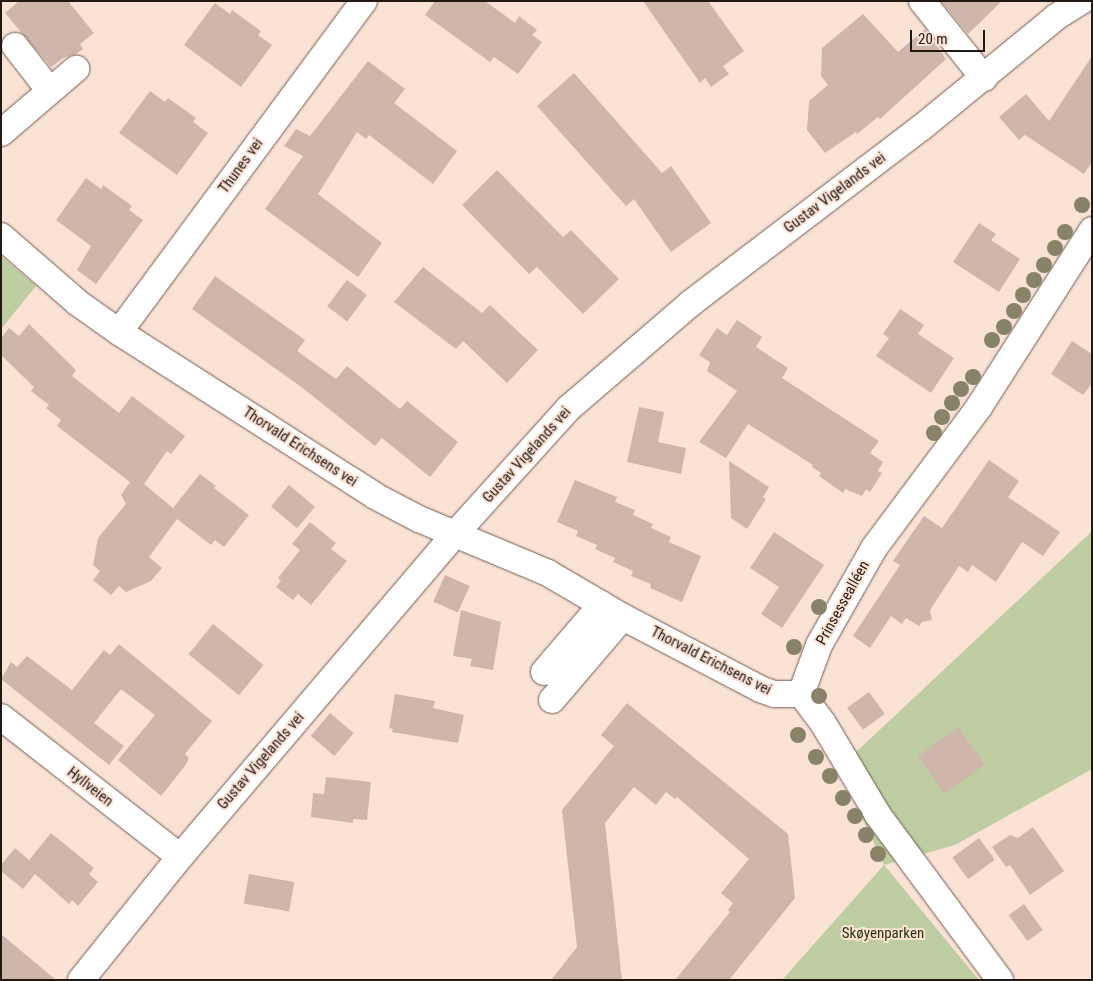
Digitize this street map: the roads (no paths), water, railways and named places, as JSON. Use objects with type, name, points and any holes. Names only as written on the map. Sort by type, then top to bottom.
[{"type":"street","name":"Thunes vei","points":[[119,332],[364,1]]},
{"type":"street","points":[[922,1],[984,78]]},
{"type":"street","name":"Gustav Vigelands vei","points":[[81,980],[180,857],[455,534],[569,408],[614,366],[691,302],[984,78],[1058,9],[1082,1]]},
{"type":"street","points":[[15,46],[50,91]]},
{"type":"street","points":[[1,133],[76,69]]},
{"type":"street","name":"Prinsessealléen","points":[[801,694],[819,645],[874,548],[979,407],[1092,230]]},
{"type":"street","name":"Thorvald Erichsens vei","points":[[1,236],[64,292],[119,332],[375,496],[455,534],[508,553],[760,689],[774,694],[801,694]]},
{"type":"street","points":[[544,672],[612,610]]},
{"type":"street","points":[[552,700],[612,610]]},
{"type":"street","points":[[801,694],[823,723],[878,815],[1000,980]]},
{"type":"street","name":"Hyllveien","points":[[1,717],[180,857]]},
{"type":"park label","name":"Skøyenparken","points":[[883,934]]}]
